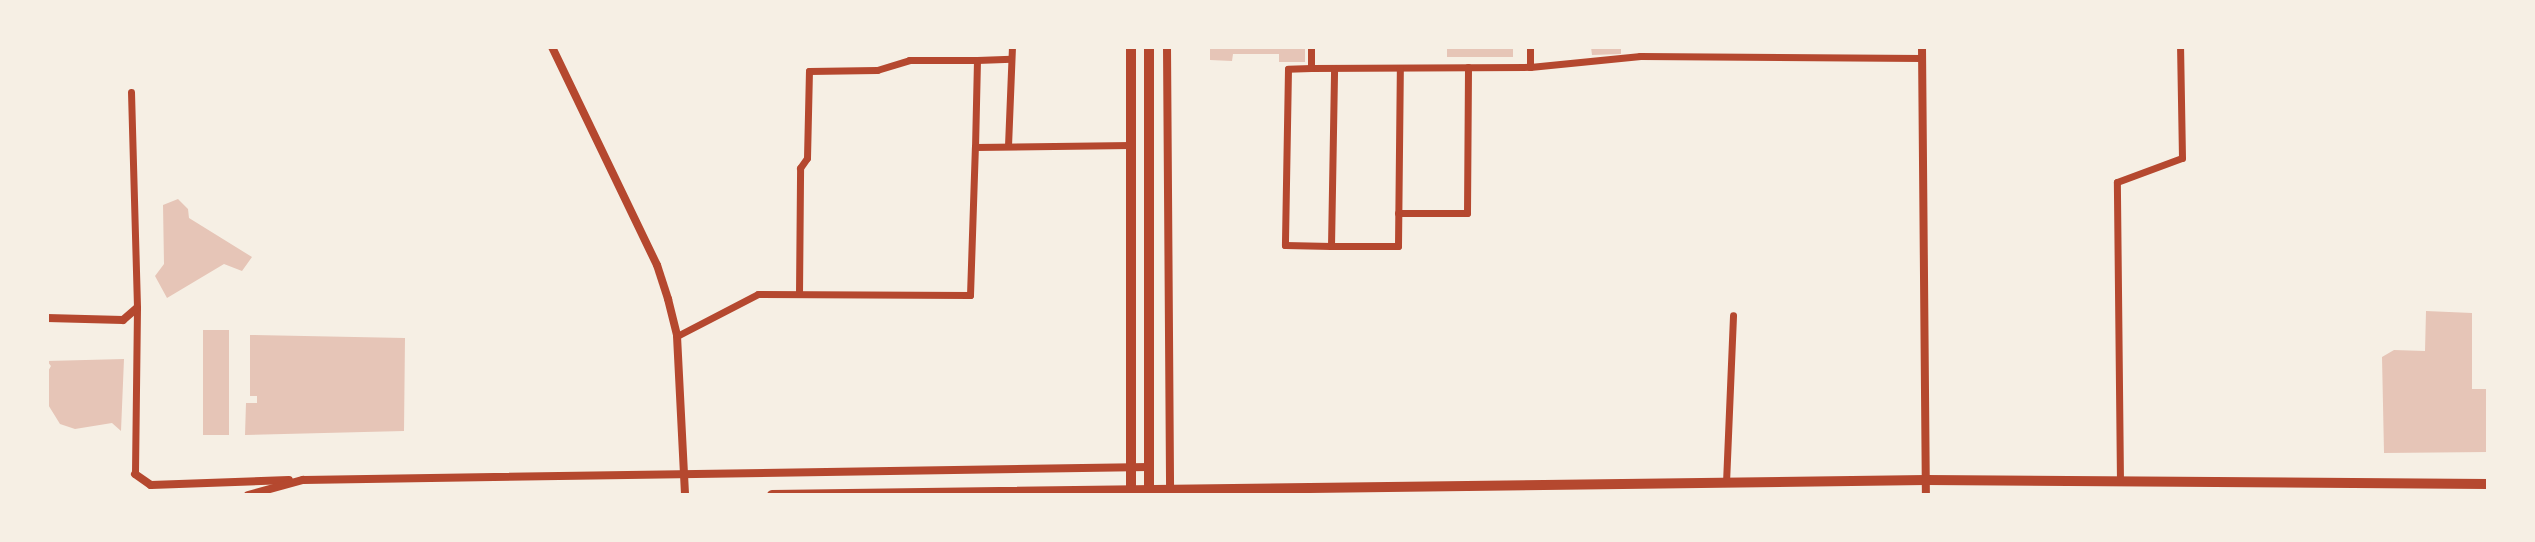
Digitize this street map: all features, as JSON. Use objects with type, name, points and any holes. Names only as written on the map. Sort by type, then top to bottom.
[{"type":"main road","points":[[1131,47],[1131,493]]},
{"type":"main road","points":[[1149,47],[1149,493]]},
{"type":"main road","points":[[772,495],[1170,493],[1926,480],[2488,484]]},
{"type":"street","points":[[552,47],[657,265],[677,336],[685,495]]},
{"type":"street","points":[[1008,146],[1012,47]]},
{"type":"street","points":[[1167,47],[1170,493]]},
{"type":"street","points":[[1311,47],[1311,68]]},
{"type":"street","points":[[1530,47],[1530,67]]},
{"type":"street","points":[[1922,47],[1926,495]]},
{"type":"street","points":[[2120,482],[2116,182],[2182,159],[2180,47]]},
{"type":"street","points":[[1400,68],[1398,246],[1285,245],[1288,69],[1311,68],[1530,67],[1640,56],[1922,58]]},
{"type":"street","points":[[799,294],[800,168],[807,158],[809,71],[877,70],[909,60],[1011,60]]},
{"type":"street","points":[[677,336],[758,294],[970,295],[977,60]]},
{"type":"street","points":[[1398,213],[1467,213],[1468,67]]},
{"type":"street","points":[[1331,246],[1334,68]]},
{"type":"street","points":[[131,92],[137,308],[135,474],[151,485],[303,480],[1149,467]]},
{"type":"street","points":[[975,147],[1131,145]]},
{"type":"street","points":[[47,318],[123,320],[137,308]]},
{"type":"street","points":[[1726,483],[1733,315]]},
{"type":"street","points":[[248,495],[303,480]]},
{"type":"building","points":[[1210,47],[1305,47],[1305,62],[1279,62],[1279,54],[1233,54],[1232,61],[1210,60]]},
{"type":"building","points":[[1447,47],[1513,47],[1513,57],[1447,57]]},
{"type":"building","points":[[1591,47],[1621,47],[1621,54],[1592,55]]},
{"type":"building","points":[[178,199],[188,209],[189,218],[252,257],[242,271],[224,264],[167,298],[155,276],[164,264],[163,205]]},
{"type":"building","points":[[2426,311],[2472,313],[2472,389],[2488,389],[2488,452],[2384,453],[2382,357],[2394,350],[2425,351]]},
{"type":"building","points":[[203,330],[229,330],[229,435],[203,435]]},
{"type":"building","points":[[250,335],[405,338],[404,431],[245,435],[246,403],[257,403],[257,396],[250,396]]},
{"type":"building","points":[[124,359],[121,431],[112,423],[75,429],[60,424],[47,403],[47,373],[51,366],[47,361]]}]
